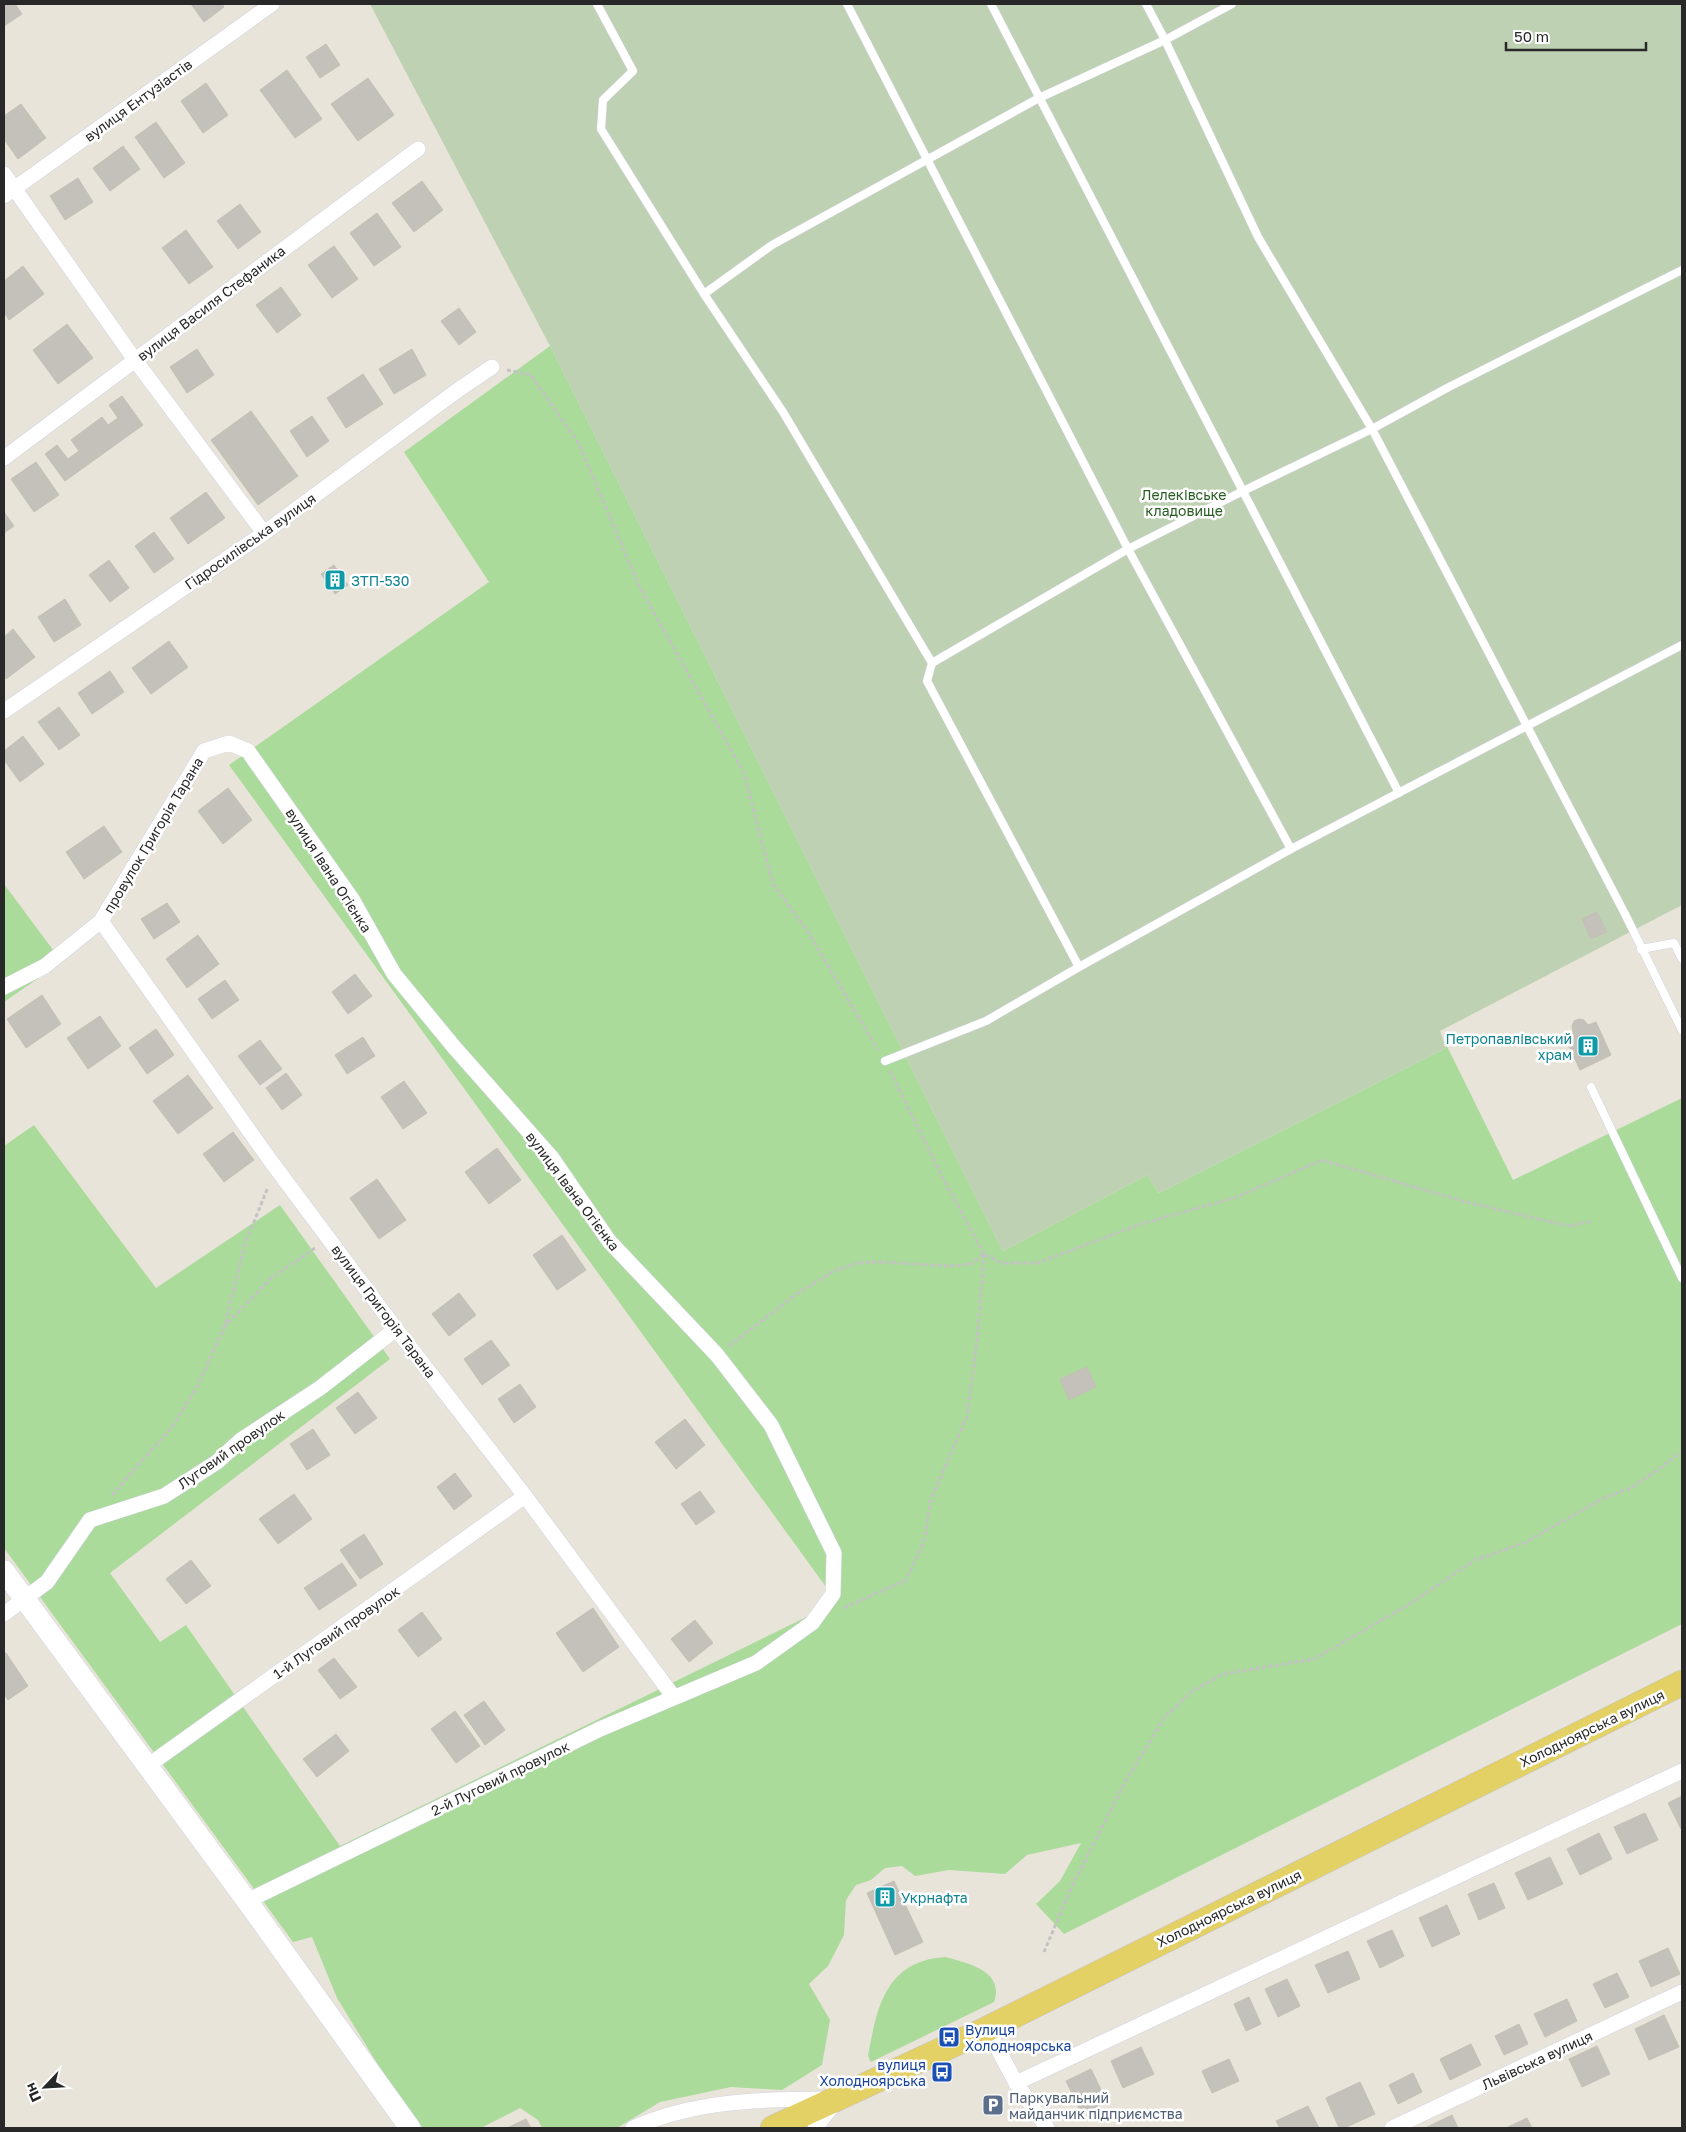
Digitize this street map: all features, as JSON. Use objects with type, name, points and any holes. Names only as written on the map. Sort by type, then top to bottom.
[{"type":"main road","name":"Холодноярська вулиця","points":[[773,2128],[987,2029],[1682,1684]]},
{"type":"street","name":"вулиця Ентузіастів","points":[[9,192],[272,4]]},
{"type":"street","name":"вулиця Василя Стефаника","points":[[4,458],[418,149]]},
{"type":"street","points":[[4,174],[9,192],[264,533]]},
{"type":"street","name":"Гідросилівська вулиця","points":[[4,711],[264,533],[492,367]]},
{"type":"street","name":"вулиця Івана Огієнка","points":[[204,751],[229,743],[248,751],[352,899],[394,974],[454,1047],[552,1158],[609,1241],[717,1355],[771,1425],[834,1553],[833,1594],[812,1623],[756,1663]]},
{"type":"street","name":"провулок Григорія Тарана","points":[[4,988],[44,966],[101,921],[204,751]]},
{"type":"street","name":"вулиця Григорія Тарана","points":[[101,921],[270,1160],[396,1329],[526,1496],[673,1696]]},
{"type":"street","name":"Луговий провулок","points":[[90,1520],[164,1496],[217,1462],[240,1440],[320,1388],[396,1329]]},
{"type":"street","name":"1-й Луговий провулок","points":[[146,1767],[526,1496]]},
{"type":"street","points":[[4,1614],[47,1582],[90,1520]]},
{"type":"street","points":[[4,1571],[146,1767],[248,1902],[410,2128]]},
{"type":"street","name":"2-й Луговий провулок","points":[[248,1902],[600,1729],[673,1696],[756,1663]]},
{"type":"street","points":[[1016,2083],[1682,1770]]},
{"type":"street","name":"Львівська вулиця","points":[[1392,2128],[1682,1992]]},
{"type":"street","points":[[987,2029],[1016,2083],[1047,2128]]},
{"type":"street","points":[[633,2128],[655,2118],[687,2109],[768,2099],[838,2099]]},
{"type":"street","points":[[815,2128],[838,2099]]},
{"type":"lane","points":[[597,4],[633,71],[602,100],[601,129],[704,294],[783,412],[932,663]]},
{"type":"lane","points":[[847,4],[1128,549],[1291,849]]},
{"type":"lane","points":[[991,4],[1399,793]]},
{"type":"lane","points":[[1146,4],[1165,40],[1258,237],[1372,429],[1625,914],[1682,1029]]},
{"type":"lane","points":[[704,294],[772,245],[1039,98],[1165,40],[1232,4]]},
{"type":"lane","points":[[1079,967],[927,681],[932,663],[1128,549],[1243,490],[1372,429],[1448,388],[1682,270]]},
{"type":"lane","points":[[885,1061],[986,1021],[1291,849],[1682,645]]},
{"type":"lane","points":[[1641,949],[1674,943],[1682,959]]},
{"type":"lane","points":[[1590,1087],[1682,1278]]},
{"type":"path","points":[[492,367],[531,375],[579,444],[640,588],[744,773],[773,884],[808,932],[885,1061],[943,1178],[984,1254],[977,1341],[967,1416],[930,1502],[925,1539],[906,1580],[812,1623]]},
{"type":"path","points":[[90,1520],[172,1427],[197,1387],[224,1328],[245,1244],[268,1190],[270,1160]]},
{"type":"path","points":[[984,1254],[1002,1263],[1037,1263],[1144,1223],[1234,1198],[1322,1160],[1466,1202],[1569,1226],[1593,1221]]},
{"type":"path","points":[[224,1328],[270,1279],[329,1238]]},
{"type":"path","points":[[717,1355],[798,1293],[834,1271],[857,1263],[878,1262],[948,1266],[971,1264],[984,1254]]},
{"type":"path","points":[[1044,1952],[1072,1886],[1124,1784],[1164,1718],[1192,1691],[1223,1674],[1314,1659],[1408,1605],[1475,1560],[1524,1543],[1602,1499],[1633,1487],[1682,1452]]},
{"type":"green space","name":"Лелеківське кладовище","points":[[370,4],[1682,4],[1682,905],[1440,1031],[1446,1048],[1159,1193],[1147,1175],[1003,1251],[550,346]]},
{"type":"green space","points":[[550,346],[1003,1251],[1147,1175],[1159,1193],[1446,1048],[1443,1038],[1513,1180],[1682,1098],[1682,1624],[1064,1934],[1036,1904],[1060,1881],[1081,1843],[1027,1855],[1005,1874],[949,1870],[915,1876],[902,1866],[885,1868],[871,1880],[856,1885],[846,1900],[844,1935],[828,1966],[809,1984],[830,2020],[822,2065],[782,2090],[731,2087],[660,2102],[617,2128],[542,2128],[538,2120],[520,2108],[481,2128],[423,2128],[391,2086],[337,1998],[312,1937],[293,1942],[4,1548],[4,1146],[34,1125],[156,1288],[280,1205],[390,1359],[110,1573],[160,1642],[186,1625],[340,1846],[837,1602],[229,765],[489,582],[404,452]]},
{"type":"green space","points":[[4,884],[62,962],[4,1002]]},
{"type":"green space","points":[[945,1957],[974,1966],[989,1976],[994,1983],[996,1991],[994,2002],[871,2062],[868,2056],[871,2038],[881,2004],[888,1989],[897,1977],[909,1967],[925,1960]]},
{"type":"building","points":[[4,4],[15,4],[22,14],[4,26]]},
{"type":"building","points":[[191,4],[222,4],[224,7],[204,22]]},
{"type":"building","points":[[326,44],[340,65],[320,78],[306,57]]},
{"type":"building","points":[[287,70],[322,119],[295,138],[260,90]]},
{"type":"building","points":[[368,78],[394,115],[358,141],[331,104]]},
{"type":"building","points":[[206,83],[228,115],[203,133],[181,101]]},
{"type":"building","points":[[21,104],[46,138],[18,159],[4,139],[4,116]]},
{"type":"building","points":[[156,122],[185,163],[164,178],[135,137]]},
{"type":"building","points":[[123,146],[140,169],[110,191],[93,168]]},
{"type":"building","points":[[78,178],[93,202],[65,220],[50,196]]},
{"type":"building","points":[[422,181],[443,210],[414,232],[392,203]]},
{"type":"building","points":[[240,204],[261,232],[238,249],[217,221]]},
{"type":"building","points":[[377,213],[401,247],[374,266],[350,233]]},
{"type":"building","points":[[186,230],[213,267],[189,284],[162,248]]},
{"type":"building","points":[[334,246],[358,279],[332,298],[308,265]]},
{"type":"building","points":[[23,266],[44,294],[9,320],[4,312],[4,281]]},
{"type":"building","points":[[281,287],[301,315],[277,333],[256,305]]},
{"type":"building","points":[[459,308],[476,332],[459,345],[441,321]]},
{"type":"building","points":[[67,324],[93,358],[58,384],[33,350]]},
{"type":"building","points":[[197,349],[214,375],[187,393],[170,367]]},
{"type":"building","points":[[412,349],[426,375],[394,394],[379,369]]},
{"type":"building","points":[[363,374],[383,404],[346,428],[327,398]]},
{"type":"building","points":[[122,396],[143,425],[65,481],[45,454],[57,445],[68,459],[79,451],[71,440],[102,417],[108,425],[118,418],[109,405]]},
{"type":"building","points":[[251,411],[298,476],[258,505],[211,440]]},
{"type":"building","points":[[312,416],[329,441],[307,457],[290,431]]},
{"type":"building","points":[[36,462],[59,495],[34,512],[11,479]]},
{"type":"building","points":[[206,492],[225,518],[188,544],[170,518]]},
{"type":"building","points":[[4,512],[14,526],[4,533]]},
{"type":"building","points":[[154,532],[174,559],[154,573],[135,546]]},
{"type":"building","points":[[109,560],[129,588],[110,602],[89,575]]},
{"type":"building","name":"ЗТП-530","points":[[334,565],[348,585],[335,594],[321,574]]},
{"type":"building","points":[[65,599],[81,625],[54,642],[38,617]]},
{"type":"building","points":[[13,629],[35,657],[6,679],[4,675],[4,637]]},
{"type":"building","points":[[169,641],[188,667],[151,694],[132,668]]},
{"type":"building","points":[[110,671],[124,692],[92,714],[78,693]]},
{"type":"building","points":[[59,707],[80,735],[59,750],[38,722]]},
{"type":"building","points":[[23,736],[44,764],[20,782],[4,760],[4,751]]},
{"type":"building","points":[[228,788],[252,820],[223,844],[198,811]]},
{"type":"building","points":[[104,826],[122,852],[84,879],[66,852]]},
{"type":"building","points":[[167,903],[180,922],[154,939],[141,919]]},
{"type":"building","points":[[1597,912],[1607,932],[1591,939],[1582,919]]},
{"type":"building","points":[[198,935],[219,964],[187,988],[166,959]]},
{"type":"building","points":[[355,974],[372,996],[348,1014],[332,992]]},
{"type":"building","points":[[225,980],[239,1000],[212,1019],[198,999]]},
{"type":"building","points":[[42,995],[61,1024],[26,1048],[7,1019]]},
{"type":"building","points":[[100,1016],[121,1046],[88,1069],[67,1038]]},
{"type":"building","name":"Петропавлівський храм","points":[[1584,1020],[1588,1025],[1596,1022],[1611,1055],[1580,1070],[1564,1036],[1573,1032],[1572,1026],[1574,1021]]},
{"type":"building","points":[[156,1029],[174,1055],[147,1074],[129,1048]]},
{"type":"building","points":[[363,1037],[375,1056],[347,1074],[335,1055]]},
{"type":"building","points":[[260,1040],[282,1069],[260,1085],[238,1056]]},
{"type":"building","points":[[286,1073],[302,1095],[282,1110],[266,1088]]},
{"type":"building","points":[[188,1075],[213,1108],[178,1134],[153,1101]]},
{"type":"building","points":[[404,1081],[427,1113],[403,1129],[381,1097]]},
{"type":"building","points":[[233,1132],[254,1160],[224,1182],[203,1154]]},
{"type":"building","points":[[497,1148],[521,1180],[489,1204],[465,1172]]},
{"type":"building","points":[[377,1179],[406,1220],[379,1239],[350,1198]]},
{"type":"building","points":[[562,1235],[586,1270],[557,1290],[533,1255]]},
{"type":"building","points":[[459,1293],[476,1315],[449,1336],[432,1314]]},
{"type":"building","points":[[491,1340],[510,1365],[482,1385],[464,1359]]},
{"type":"building","points":[[1087,1367],[1096,1387],[1069,1400],[1060,1379]]},
{"type":"building","points":[[520,1384],[536,1407],[514,1423],[498,1399]]},
{"type":"building","points":[[358,1392],[377,1418],[355,1434],[336,1408]]},
{"type":"building","points":[[685,1419],[705,1445],[676,1469],[655,1442]]},
{"type":"building","points":[[313,1429],[330,1455],[307,1470],[290,1444]]},
{"type":"building","points":[[455,1473],[472,1496],[454,1510],[437,1487]]},
{"type":"building","points":[[700,1491],[715,1512],[696,1525],[681,1504]]},
{"type":"building","points":[[294,1494],[312,1519],[278,1544],[259,1519]]},
{"type":"building","points":[[364,1534],[383,1564],[360,1579],[340,1550]]},
{"type":"building","points":[[191,1560],[211,1586],[186,1604],[166,1579]]},
{"type":"building","points":[[342,1563],[357,1585],[319,1610],[304,1588]]},
{"type":"building","points":[[593,1608],[619,1647],[583,1672],[556,1633]]},
{"type":"building","points":[[422,1612],[442,1639],[418,1657],[398,1630]]},
{"type":"building","points":[[695,1620],[713,1643],[689,1662],[671,1639]]},
{"type":"building","points":[[6,1653],[28,1686],[8,1700],[4,1694],[4,1654]]},
{"type":"building","points":[[334,1658],[357,1687],[340,1699],[318,1670]]},
{"type":"building","points":[[484,1701],[505,1730],[485,1745],[464,1715]]},
{"type":"building","points":[[455,1711],[480,1746],[456,1763],[431,1729]]},
{"type":"building","points":[[336,1734],[349,1751],[317,1777],[303,1759]]},
{"type":"building","points":[[1682,1796],[1682,1829],[1681,1829],[1668,1803]]},
{"type":"building","points":[[1645,1813],[1658,1840],[1627,1854],[1614,1827]]},
{"type":"building","points":[[1599,1833],[1612,1859],[1580,1875],[1567,1849]]},
{"type":"building","points":[[1550,1857],[1563,1884],[1528,1900],[1515,1873]]},
{"type":"building","name":"Укрнафта","points":[[894,1881],[903,1900],[876,1913],[867,1893]]},
{"type":"building","points":[[1494,1883],[1505,1908],[1479,1920],[1468,1894]]},
{"type":"building","points":[[903,1900],[923,1942],[895,1955],[876,1913]]},
{"type":"building","points":[[1447,1905],[1460,1934],[1432,1947],[1419,1918]]},
{"type":"building","points":[[1392,1930],[1404,1956],[1380,1968],[1367,1941]]},
{"type":"building","points":[[1668,1948],[1680,1974],[1651,1987],[1639,1961]]},
{"type":"building","points":[[1348,1951],[1360,1979],[1328,1993],[1315,1965]]},
{"type":"building","points":[[1617,1973],[1629,1997],[1605,2008],[1593,1984]]},
{"type":"building","points":[[1287,1979],[1300,2006],[1278,2017],[1265,1989]]},
{"type":"building","points":[[1249,1997],[1261,2024],[1246,2031],[1234,2004]]},
{"type":"building","points":[[1567,1999],[1577,2021],[1545,2037],[1534,2014]]},
{"type":"building","points":[[1664,2015],[1679,2047],[1649,2060],[1635,2029]]},
{"type":"building","points":[[1519,2024],[1528,2044],[1504,2055],[1495,2036]]},
{"type":"building","points":[[1471,2044],[1481,2065],[1450,2080],[1440,2059]]},
{"type":"building","points":[[1597,2046],[1610,2074],[1582,2087],[1569,2059]]},
{"type":"building","points":[[1141,2047],[1154,2074],[1123,2088],[1111,2061]]},
{"type":"building","points":[[1229,2059],[1239,2081],[1212,2093],[1202,2071]]},
{"type":"building","points":[[1091,2069],[1107,2102],[1082,2114],[1066,2081]]},
{"type":"building","points":[[1413,2073],[1422,2092],[1398,2104],[1389,2085]]},
{"type":"building","points":[[1360,2082],[1375,2114],[1344,2128],[1339,2128],[1326,2098]]},
{"type":"building","points":[[1308,2106],[1319,2128],[1280,2128],[1276,2121]]},
{"type":"building","points":[[1452,2115],[1458,2128],[1427,2127]]},
{"type":"building","points":[[1527,2118],[1532,2128],[1506,2128]]},
{"type":"building","points":[[526,2119],[531,2128],[507,2128]]},
{"type":"place","name":"ЗТП-530","points":[[335,580]]},
{"type":"place","name":"Петропавлівський храм","points":[[1588,1046]]},
{"type":"place","name":"Укрнафта","points":[[885,1897]]},
{"type":"place","name":"Вулиця Холодноярська","points":[[949,2037]]},
{"type":"place","name":"вулиця Холодноярська","points":[[942,2072]]},
{"type":"place","name":"Паркувальний майданчик підприємства","points":[[993,2105]]}]
